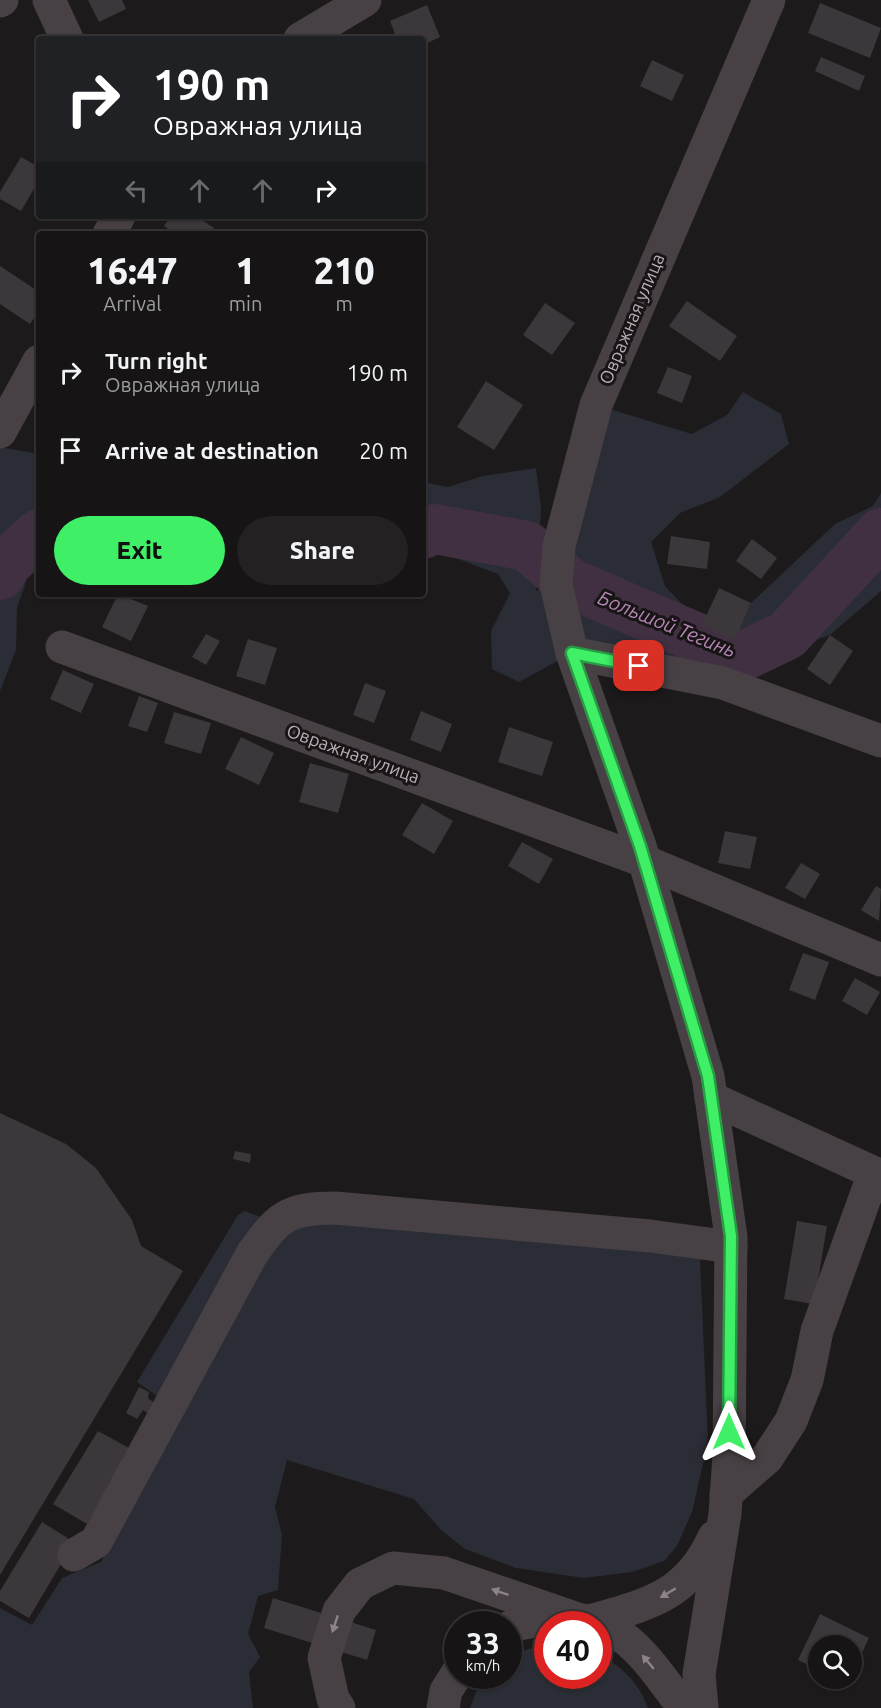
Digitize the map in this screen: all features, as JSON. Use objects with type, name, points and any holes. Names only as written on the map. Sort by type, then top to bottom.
[{"type":"street","points":[[49,0],[65,36]]},
{"type":"street","points":[[305,36],[365,0]]},
{"type":"street","name":"Овражная улица","points":[[682,1704],[699,1674],[726,1504],[731,1246],[708,1076],[644,861],[572,653],[556,584],[560,546],[596,405],[769,0]]},
{"type":"street","points":[[0,432],[36,366]]},
{"type":"street","name":"Овражная улица","points":[[62,648],[644,861],[881,960]]},
{"type":"street","points":[[572,653],[723,683],[881,741]]},
{"type":"street","points":[[612,1612],[647,1604],[684,1582],[705,1554],[726,1504],[767,1458],[791,1421],[807,1380],[817,1331],[877,1175],[711,1098]]},
{"type":"street","points":[[74,1555],[96,1542],[252,1254],[273,1224],[303,1208],[334,1208],[639,1235],[731,1246]]},
{"type":"street","points":[[339,1708],[333,1699],[324,1658],[339,1611],[360,1584],[393,1568],[444,1573],[560,1611]]},
{"type":"street","points":[[612,1630],[635,1647],[682,1704]]},
{"type":"street","points":[[443,1708],[447,1689]]},
{"type":"shaded area","points":[[743,392],[781,414],[789,444],[720,497],[680,513],[651,542],[665,586],[702,625],[735,639],[751,603],[835,524],[873,506],[881,493],[881,591],[830,635],[783,652],[745,672],[698,660],[662,671],[572,653],[519,682],[492,669],[491,631],[510,593],[498,574],[437,551],[426,555],[426,483],[448,487],[483,476],[536,468],[541,508],[536,591],[556,584],[596,405],[692,434],[727,415]]},
{"type":"shaded area","points":[[0,447],[36,453],[36,562],[32,564],[17,608],[16,650],[0,691]]},
{"type":"shaded area","points":[[245,1211],[268,1220],[166,1402],[137,1382],[238,1215]]},
{"type":"shaded area","points":[[304,1218],[679,1248],[700,1259],[708,1442],[692,1512],[677,1546],[664,1561],[632,1572],[584,1578],[516,1568],[465,1549],[441,1530],[414,1499],[287,1460],[275,1507],[282,1535],[278,1590],[258,1596],[248,1634],[260,1657],[249,1672],[253,1708],[0,1708],[0,1608],[32,1625],[62,1578],[101,1562],[264,1246]]},
{"type":"shaded area","points":[[534,1647],[534,1689],[612,1689],[612,1662],[635,1683],[648,1708],[470,1708],[478,1689],[522,1689],[522,1652]]},
{"type":"building","points":[[88,0],[122,0],[126,9],[99,22]]},
{"type":"building","points":[[820,3],[881,28],[870,58],[808,33]]},
{"type":"building","points":[[427,5],[440,37],[426,44],[426,36],[396,36],[390,21]]},
{"type":"building","points":[[821,57],[865,76],[859,91],[815,71]]},
{"type":"building","points":[[652,60],[684,75],[672,101],[640,86]]},
{"type":"building","points":[[21,157],[36,165],[36,185],[21,211],[0,199],[0,192]]},
{"type":"building","points":[[169,219],[200,219],[214,228],[212,231],[172,231],[164,226]]},
{"type":"building","points":[[0,266],[36,290],[36,315],[30,324],[0,304]]},
{"type":"building","points":[[687,301],[737,336],[720,361],[669,326]]},
{"type":"building","points":[[545,303],[575,323],[552,355],[523,335]]},
{"type":"building","points":[[668,367],[692,376],[682,403],[657,393]]},
{"type":"building","points":[[486,381],[523,405],[494,450],[457,427]]},
{"type":"building","points":[[671,536],[710,542],[707,569],[667,564]]},
{"type":"building","points":[[752,539],[777,558],[761,579],[736,561]]},
{"type":"building","points":[[719,588],[751,603],[735,640],[702,625]]},
{"type":"building","points":[[117,597],[126,597],[148,606],[131,641],[102,627]]},
{"type":"building","points":[[206,634],[220,641],[206,665],[192,657]]},
{"type":"building","points":[[830,635],[853,651],[830,685],[807,669]]},
{"type":"building","points":[[248,639],[277,648],[265,685],[236,676]]},
{"type":"building","points":[[63,670],[94,684],[81,713],[50,699]]},
{"type":"building","points":[[365,683],[386,691],[374,723],[353,715]]},
{"type":"building","points":[[139,696],[158,703],[147,732],[128,726]]},
{"type":"building","points":[[421,711],[452,724],[441,752],[410,740]]},
{"type":"building","points":[[174,712],[211,723],[201,754],[164,743]]},
{"type":"building","points":[[509,727],[553,742],[542,776],[498,762]]},
{"type":"building","points":[[241,737],[274,753],[259,785],[225,769]]},
{"type":"building","points":[[310,763],[349,774],[338,813],[299,802]]},
{"type":"building","points":[[422,803],[453,821],[434,854],[402,835]]},
{"type":"building","points":[[725,831],[757,837],[750,869],[718,863]]},
{"type":"building","points":[[522,842],[553,859],[539,884],[508,866]]},
{"type":"building","points":[[801,863],[820,874],[805,899],[785,888]]},
{"type":"building","points":[[876,886],[881,889],[879,921],[861,910]]},
{"type":"building","points":[[803,953],[829,962],[815,1000],[789,990]]},
{"type":"building","points":[[855,978],[880,992],[867,1015],[842,1001]]},
{"type":"building","points":[[0,1113],[66,1144],[96,1168],[132,1220],[141,1246],[183,1271],[0,1575]]},
{"type":"building","points":[[235,1151],[251,1154],[250,1163],[233,1159]]},
{"type":"building","points":[[797,1221],[827,1226],[814,1304],[784,1299]]},
{"type":"building","points":[[139,1387],[149,1392],[148,1398],[154,1403],[149,1414],[143,1410],[137,1419],[126,1413]]},
{"type":"building","points":[[98,1431],[131,1449],[87,1524],[53,1504]]},
{"type":"building","points":[[42,1522],[74,1542],[29,1618],[0,1601],[0,1591]]},
{"type":"building","points":[[273,1598],[376,1630],[367,1660],[264,1628]]},
{"type":"building","points":[[820,1614],[869,1638],[862,1653],[862,1635],[810,1635]]},
{"type":"building","points":[[808,1639],[808,1665],[798,1660]]},
{"type":"waterway","name":"Большой Тегинь","points":[[426,533],[435,529],[527,546],[570,583],[741,657],[787,635],[881,533]]},
{"type":"waterway","name":"Большой Тегинь","points":[[0,575],[6,564],[36,537]]},
{"type":"route","points":[[639,666],[572,653],[640,846],[708,1076],[731,1236],[729,1432]]}]
